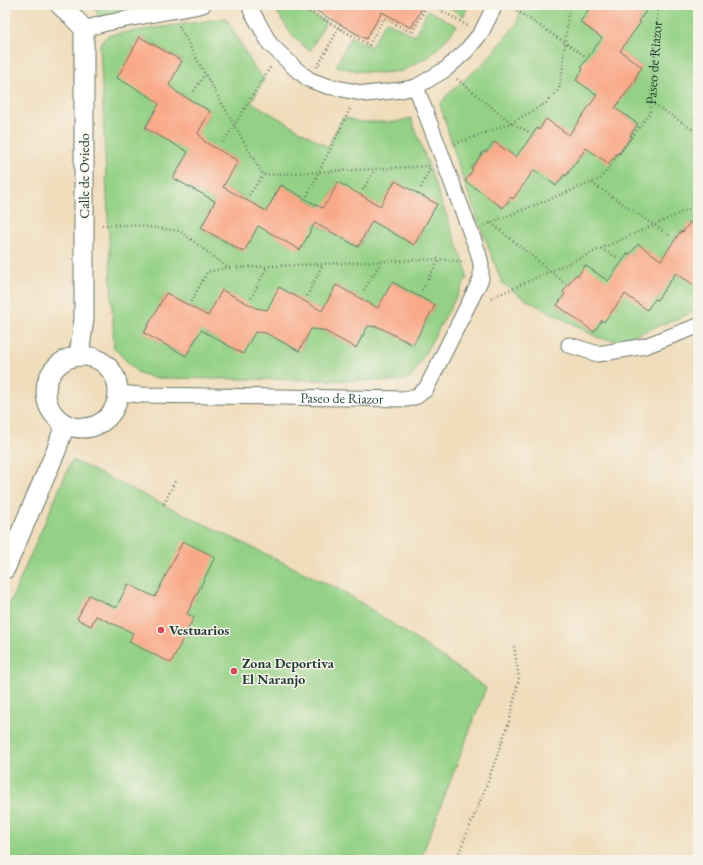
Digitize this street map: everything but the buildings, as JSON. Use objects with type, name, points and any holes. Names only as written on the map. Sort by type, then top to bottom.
[{"type":"street","points":[[60,5],[84,29],[103,23],[171,12],[203,5]]},
{"type":"street","points":[[250,5],[251,10],[270,44],[298,71],[310,80],[327,86],[366,94],[416,87],[446,69],[466,51],[481,33],[495,5]]},
{"type":"street","name":"Calle de Oviedo","points":[[79,355],[84,319],[84,29]]},
{"type":"street","name":"Paseo de Riazor","points":[[118,393],[142,395],[407,399],[417,396],[426,389],[481,279],[481,264],[416,87]]},
{"type":"street","points":[[569,345],[598,354],[644,346],[698,326]]},
{"type":"street","points":[[79,355],[98,359],[110,369],[116,380],[118,393],[114,409],[110,415],[98,424],[90,427],[78,428],[65,424],[52,412],[46,397],[46,387],[48,376],[55,366],[66,359],[79,355]]},
{"type":"street","points":[[5,569],[56,451],[65,424]]},
{"type":"path","points":[[313,5],[310,11],[369,45],[384,18],[412,33],[427,5]]},
{"type":"path","points":[[432,5],[481,33]]},
{"type":"path","points":[[510,5],[585,56]]},
{"type":"path","points":[[440,150],[511,122],[546,103],[558,89],[562,73],[568,5]]},
{"type":"path","name":"Paseo de Riazor","points":[[470,231],[600,180],[650,113],[658,5]]},
{"type":"path","points":[[171,12],[263,175]]},
{"type":"path","points":[[310,80],[339,28]]},
{"type":"path","points":[[222,143],[279,53]]},
{"type":"path","points":[[446,69],[511,122],[529,132]]},
{"type":"path","points":[[194,91],[205,74]]},
{"type":"path","points":[[307,196],[358,92]]},
{"type":"path","points":[[651,102],[698,133]]},
{"type":"path","points":[[263,175],[430,166],[421,188]]},
{"type":"path","points":[[363,190],[375,169]]},
{"type":"path","points":[[249,195],[263,175]]},
{"type":"path","points":[[592,183],[670,236]]},
{"type":"path","points":[[491,298],[698,205]]},
{"type":"path","points":[[490,223],[566,284]]},
{"type":"path","points":[[84,224],[134,225],[180,231],[228,268]]},
{"type":"path","points":[[600,248],[619,258]]},
{"type":"path","points":[[192,302],[207,272],[228,268],[439,259],[481,264]]},
{"type":"path","points":[[422,290],[439,259]]},
{"type":"path","points":[[364,290],[381,262]]},
{"type":"path","points":[[307,296],[323,264]]},
{"type":"path","points":[[251,298],[267,266]]},
{"type":"path","points":[[164,504],[176,479]]},
{"type":"path","points":[[456,860],[487,784],[510,719],[519,678],[514,646]]},
{"type":"green space","points":[[95,5],[156,5],[98,17]]},
{"type":"green space","points":[[275,5],[310,5],[306,12],[326,22],[310,51],[293,37],[276,10]]},
{"type":"green space","points":[[445,5],[468,5],[464,16]]},
{"type":"green space","points":[[522,5],[589,5],[586,10],[588,12],[580,22],[593,32],[610,32],[576,79],[589,89],[605,89],[566,144],[560,129],[546,119],[539,130],[536,129],[524,146],[513,166],[507,151],[494,142],[486,152],[484,151],[471,169],[490,199],[503,208],[511,197],[513,198],[537,161],[543,176],[556,186],[579,159],[590,139],[609,163],[617,153],[619,154],[632,136],[630,135],[638,124],[624,114],[608,114],[622,95],[624,97],[642,67],[628,57],[613,57],[640,22],[640,5],[698,6],[698,228],[690,222],[683,232],[681,231],[668,249],[669,250],[657,268],[651,253],[638,244],[630,254],[628,253],[604,290],[585,266],[563,292],[565,294],[557,305],[594,331],[602,320],[604,322],[628,285],[657,300],[680,264],[698,288],[698,310],[621,341],[599,338],[525,299],[502,283],[461,174],[440,104],[448,94],[486,61],[517,23]]},
{"type":"green space","points":[[428,10],[457,26],[430,56],[402,71],[381,73],[357,71],[336,66],[351,37],[371,47],[386,21],[414,36]]},
{"type":"green space","points":[[226,18],[255,69],[265,79],[251,102],[328,147],[343,117],[360,122],[396,122],[411,118],[466,269],[467,278],[411,378],[399,381],[153,378],[137,372],[114,348],[100,44],[108,35]],"holes":[[[140,37],[182,60],[174,75],[160,83],[210,111],[202,125],[188,133],[238,161],[230,175],[216,183],[274,215],[273,199],[281,185],[323,208],[338,202],[330,197],[338,183],[388,211],[387,195],[395,181],[436,204],[414,245],[365,217],[366,233],[358,247],[307,219],[250,221],[243,252],[201,228],[209,213],[224,206],[173,178],[181,163],[196,156],[145,128],[153,113],[168,106],[132,51]],[[392,282],[435,305],[412,345],[363,318],[364,334],[356,348],[306,321],[307,337],[299,351],[250,324],[243,353],[193,326],[194,342],[186,356],[144,333],[152,318],[160,323],[158,307],[166,293],[216,320],[273,318],[279,288],[330,315],[336,303],[328,299],[336,285],[378,308],[392,301],[385,296]]]},
{"type":"green space","name":"Zona Deportiva El Naranjo","points":[[72,460],[346,593],[486,688],[420,860],[5,860],[5,614]]},
{"type":"place","name":"Vestuarios","points":[[161,630]]},
{"type":"place","name":"Zona Deportiva El Naranjo","points":[[234,671]]}]
